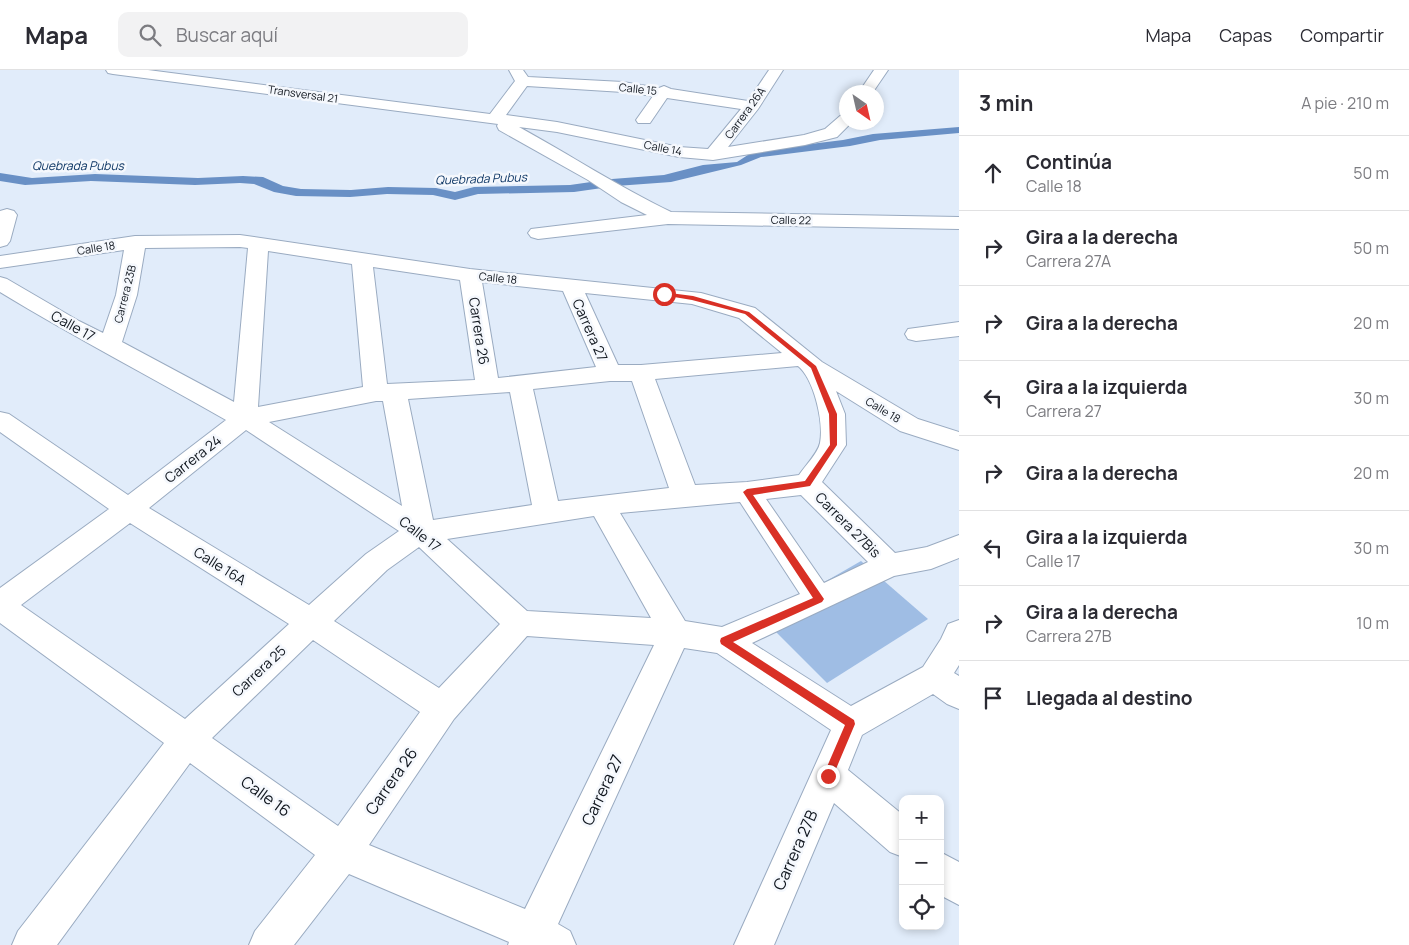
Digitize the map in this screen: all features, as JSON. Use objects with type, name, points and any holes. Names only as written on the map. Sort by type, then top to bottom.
[{"type":"street","name":"Transversal 21","points":[[113,70],[494,120]]},
{"type":"street","points":[[218,83],[234,70]]},
{"type":"street","points":[[871,85],[882,70]]},
{"type":"street","points":[[756,71],[774,72]]},
{"type":"street","name":"Carrera 26A","points":[[712,155],[752,106],[774,72]]},
{"type":"street","points":[[494,120],[515,73]]},
{"type":"street","name":"Calle 15","points":[[515,73],[664,91],[752,106]]},
{"type":"street","points":[[622,87],[635,74]]},
{"type":"street","points":[[644,120],[664,91]]},
{"type":"street","name":"Calle 14","points":[[494,120],[557,127],[679,152],[712,155],[805,140],[831,133],[839,126]]},
{"type":"street","name":"Calle 22","points":[[494,120],[594,176],[628,198],[668,218],[959,224]]},
{"type":"street","points":[[0,241],[8,215]]},
{"type":"street","points":[[538,233],[668,218]]},
{"type":"street","name":"Calle 18","points":[[0,262],[134,242],[240,241],[470,275],[664,294],[727,306],[747,313],[807,363],[909,426],[959,441]]},
{"type":"street","name":"Carrera 23B","points":[[110,346],[125,304],[134,266],[134,242]]},
{"type":"street","points":[[258,244],[245,418],[385,393],[488,387],[610,373],[641,373],[807,363],[833,414],[834,445],[807,484]]},
{"type":"street","points":[[362,259],[385,393],[420,532]]},
{"type":"street","name":"Carrera 26","points":[[470,275],[488,387]]},
{"type":"street","name":"Calle 17","points":[[0,283],[71,326],[245,418],[420,532],[520,623]]},
{"type":"street","name":"Carrera 27","points":[[571,286],[610,373]]},
{"type":"street","points":[[916,334],[959,329]]},
{"type":"street","points":[[641,373],[685,496]]},
{"type":"street","points":[[520,383],[547,512]]},
{"type":"street","name":"Carrera 24","points":[[0,605],[245,418]]},
{"type":"street","name":"Calle 16A","points":[[0,420],[128,509],[311,622],[442,708]]},
{"type":"street","name":"Carrera 25","points":[[32,945],[188,739],[311,622],[330,607],[364,571],[402,541],[420,532],[547,512],[685,496],[747,492],[807,484]]},
{"type":"street","name":"Carrera 27Bis","points":[[807,484],[889,565]]},
{"type":"street","points":[[747,492],[819,599]]},
{"type":"street","points":[[601,505],[675,633]]},
{"type":"street","points":[[724,641],[819,599],[889,565],[931,558],[959,546]]},
{"type":"street","name":"Calle 16","points":[[0,605],[342,852],[539,941]]},
{"type":"street","points":[[520,623],[675,633],[724,641],[850,724],[946,686],[953,647],[959,633]]},
{"type":"street","name":"Carrera 26","points":[[269,945],[342,852],[442,708],[520,623]]},
{"type":"street","name":"Carrera 27","points":[[539,941],[675,633]]},
{"type":"street","name":"Carrera 27B","points":[[754,945],[850,724]]},
{"type":"street","points":[[828,776],[899,836]]},
{"type":"street","points":[[944,874],[959,886]]},
{"type":"shaded area","points":[[959,127],[959,133],[880,140],[850,146],[761,157],[741,165],[671,182],[616,186],[574,192],[478,194],[455,200],[433,195],[296,196],[274,192],[254,184],[240,183],[195,185],[91,181],[25,185],[0,181],[0,173],[32,178],[95,174],[198,178],[243,176],[263,177],[283,186],[301,189],[351,190],[388,187],[436,188],[455,192],[474,187],[570,185],[612,179],[664,175],[703,165],[737,162],[754,151],[843,140],[873,134]]},
{"type":"shaded area","points":[[861,561],[928,619],[827,683],[762,618]]},
{"type":"route","points":[[664,294],[693,298],[747,313],[814,367],[833,414],[834,445],[807,484],[747,492],[819,599],[724,641],[850,724],[828,776]]},
{"type":"water label","name":"Quebrada Pubus","points":[[78,166]]},
{"type":"water label","name":"Quebrada Pubus","points":[[481,179]]}]
